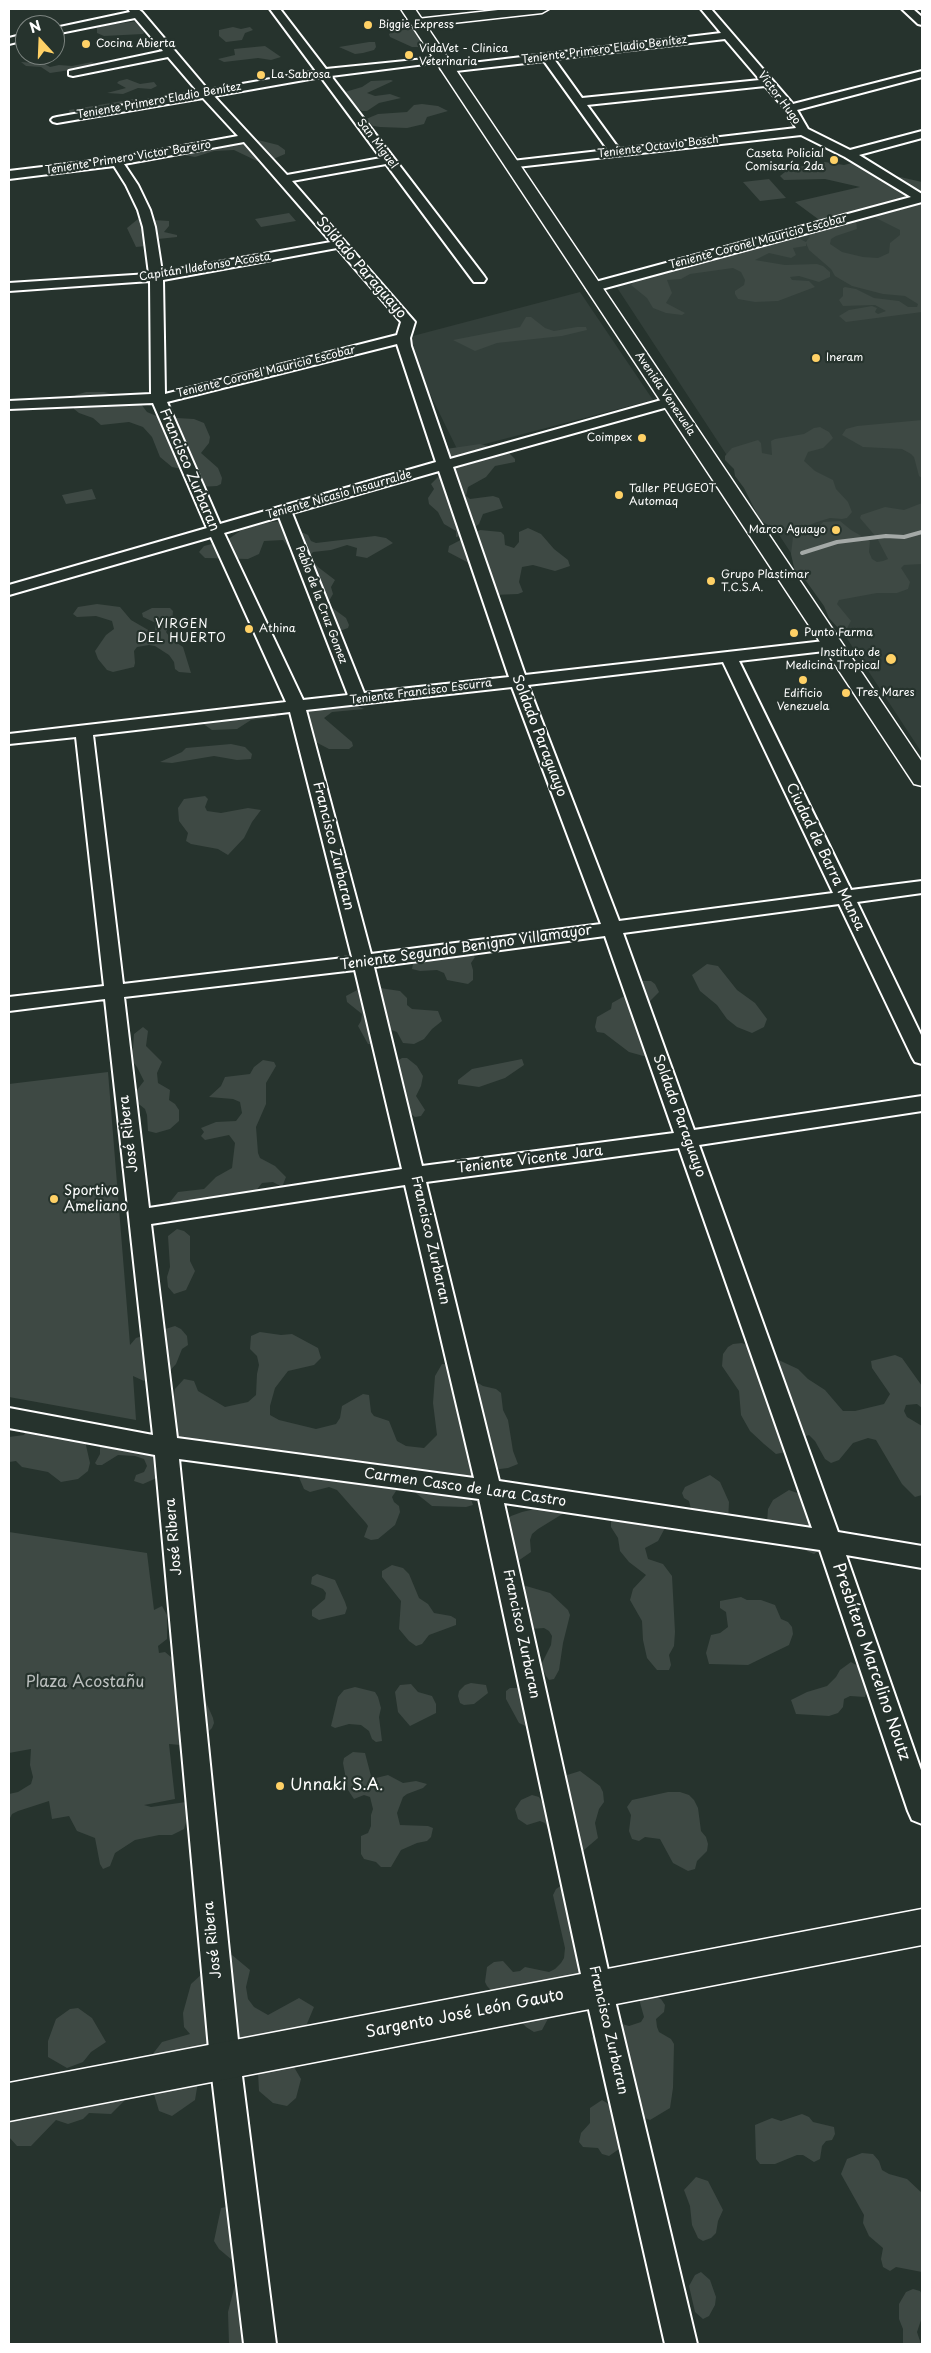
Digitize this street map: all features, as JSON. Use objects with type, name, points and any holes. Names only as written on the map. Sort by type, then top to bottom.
[{"type":"main road","name":"Avenida Venezuela","points":[[408,9],[922,779]]},
{"type":"main road","points":[[417,23],[542,9]]},
{"type":"main road","name":"Sargento José León Gauto","points":[[9,2102],[922,1927]]},
{"type":"street","name":"San Miguel","points":[[275,9],[479,279]]},
{"type":"street","name":"Victor Hugo","points":[[706,9],[790,108],[804,131],[849,154],[922,198]]},
{"type":"street","points":[[907,9],[922,22]]},
{"type":"street","points":[[65,29],[136,11]]},
{"type":"street","name":"Soldado Paraguayo","points":[[136,11],[205,93],[284,179],[408,322],[403,338],[443,465],[518,680],[612,929],[829,1541]]},
{"type":"street","name":"Teniente Primero Eladio Benítez","points":[[57,120],[324,73],[548,57],[730,35]]},
{"type":"street","points":[[73,73],[171,53]]},
{"type":"street","points":[[548,57],[615,152]]},
{"type":"street","points":[[790,108],[922,74]]},
{"type":"street","points":[[579,102],[769,82]]},
{"type":"street","name":"Teniente Octavio Bosch","points":[[512,165],[804,131]]},
{"type":"street","points":[[849,154],[922,134]]},
{"type":"street","name":"Teniente Primero Victor Bareiro","points":[[9,175],[117,162],[247,138]]},
{"type":"street","points":[[284,179],[389,160]]},
{"type":"street","name":"Francisco Zurbaran","points":[[117,162],[132,185],[147,219],[156,278],[158,398],[215,530],[272,649],[297,708],[363,962],[489,1490],[598,1988],[681,2344]]},
{"type":"street","name":"Teniente Coronel Mauricio Escobar","points":[[593,287],[922,198]]},
{"type":"street","name":"Capitán Ildefonso Acosta","points":[[9,287],[156,278],[339,244]]},
{"type":"street","name":"Teniente Coronel Mauricio Escobar","points":[[9,405],[170,397],[403,338]]},
{"type":"street","name":"Teniente Nicasio Insaurralde","points":[[9,590],[443,465],[670,402]]},
{"type":"street","name":"Pablo de la Cruz Gomez","points":[[284,511],[358,700]]},
{"type":"street","name":"Teniente Francisco Escurra","points":[[9,739],[297,708],[518,680],[833,645]]},
{"type":"street","name":"Ciudad de Barra Mansa","points":[[729,657],[922,1057]]},
{"type":"street","name":"José Ribera","points":[[84,730],[112,992],[166,1447],[225,2060],[260,2344]]},
{"type":"street","name":"Teniente Segundo Benigno Villamayor","points":[[9,1004],[363,962],[922,887]]},
{"type":"street","name":"Teniente Vicente Jara","points":[[139,1218],[415,1175],[687,1139],[922,1103]]},
{"type":"street","name":"Carmen Casco de Lara Castro","points":[[9,1418],[166,1447],[489,1490],[829,1541],[922,1557]]},
{"type":"street","name":"Presbítero Marcelino Noutz","points":[[829,1541],[922,1811]]},
{"type":"shaded area","points":[[922,202],[922,753],[614,283]]},
{"type":"shaded area","points":[[580,292],[653,400],[458,451],[410,353],[409,337]]},
{"type":"green space","points":[[140,21],[143,25],[140,27],[145,31],[143,34],[104,36],[97,33],[97,28],[106,25]]},
{"type":"green space","points":[[233,27],[241,29],[250,27],[253,30],[245,33],[242,40],[226,42],[219,36],[219,30]]},
{"type":"green space","points":[[412,29],[422,38],[426,45],[423,47],[412,47],[390,37],[389,34],[395,30]]},
{"type":"green space","points":[[375,42],[376,47],[374,50],[363,53],[355,54],[339,47]]},
{"type":"green space","points":[[265,46],[281,57],[271,60],[258,58],[224,62],[218,59],[235,55],[234,49]]},
{"type":"green space","points":[[92,62],[95,64],[84,68],[50,73],[41,67],[25,65],[72,66]]},
{"type":"green space","points":[[127,79],[140,84],[154,82],[157,86],[151,89],[138,88],[123,94],[107,93],[126,88],[117,83]]},
{"type":"green space","points":[[371,81],[393,81],[367,93],[375,96],[390,94],[401,98],[379,103],[367,111],[362,111],[354,105],[345,92],[362,87]]},
{"type":"green space","points":[[134,99],[139,105],[70,115],[69,110]]},
{"type":"green space","points":[[414,105],[438,106],[448,111],[427,117],[424,124],[407,128],[373,126],[366,119],[378,114],[407,112]]},
{"type":"green space","points":[[258,140],[278,145],[285,150],[285,154],[271,160],[257,161],[234,150],[214,151],[195,157],[184,155],[161,157],[163,154]]},
{"type":"green space","points":[[860,161],[887,174],[922,182],[922,312],[846,322],[839,316],[849,310],[872,306],[877,308],[875,312],[878,314],[886,311],[875,305],[843,306],[839,300],[843,296],[843,288],[845,287],[856,289],[874,298],[899,301],[908,307],[917,307],[918,304],[905,296],[883,294],[852,286],[835,276],[831,269],[809,250],[806,243],[806,246],[793,248],[796,255],[791,258],[769,253],[755,260],[785,265],[817,264],[830,272],[830,277],[819,282],[799,276],[790,277],[792,280],[809,281],[815,287],[778,301],[755,302],[738,299],[735,291],[744,285],[745,280],[741,272],[733,268],[690,274],[681,279],[667,280],[672,293],[666,303],[685,313],[682,315],[666,313],[653,308],[647,298],[631,285],[635,281],[777,240],[800,239],[806,242],[813,231],[814,221],[818,219],[795,202],[860,187],[825,179],[784,180],[780,176],[790,168],[825,162],[844,165]],"holes":[[[870,208],[876,218],[900,230],[900,235],[890,243],[889,253],[878,258],[863,257],[842,252],[830,244],[831,239],[836,236],[857,229],[856,219],[850,212]]]},
{"type":"green space","points":[[769,179],[786,198],[760,201],[743,182]]},
{"type":"green space","points":[[289,213],[296,221],[261,227],[255,219]]},
{"type":"green space","points":[[138,219],[169,221],[169,226],[164,232],[177,235],[177,237],[158,239],[146,246],[136,247],[127,228]]},
{"type":"green space","points":[[526,317],[531,317],[545,328],[554,331],[577,327],[586,327],[587,330],[562,336],[497,343],[475,351],[453,340],[520,327]]},
{"type":"green space","points":[[86,392],[104,392],[138,400],[147,412],[159,417],[194,419],[204,423],[210,437],[209,443],[201,453],[218,468],[222,478],[221,484],[200,487],[182,469],[172,467],[160,457],[152,437],[143,427],[129,422],[101,425],[93,418],[79,413],[74,409],[71,399],[76,395]]},
{"type":"green space","points":[[922,420],[922,478],[919,476],[914,457],[902,449],[863,447],[842,435],[846,429],[857,426]]},
{"type":"green space","points":[[820,427],[829,432],[833,438],[823,448],[808,452],[804,461],[815,471],[833,480],[836,489],[848,502],[852,512],[847,518],[830,518],[814,523],[806,528],[783,532],[777,531],[763,522],[758,516],[744,488],[735,476],[734,469],[725,460],[725,456],[732,448],[758,440],[761,443],[762,453],[772,455],[771,441],[804,434]]},
{"type":"green space","points":[[480,444],[507,451],[515,459],[515,462],[495,466],[486,477],[468,487],[466,496],[470,499],[493,496],[499,498],[503,508],[483,514],[479,524],[462,536],[456,537],[456,531],[444,524],[438,512],[429,504],[428,498],[434,489],[431,484],[442,473],[446,449]]},
{"type":"green space","points":[[92,489],[96,499],[66,504],[62,495]]},
{"type":"green space","points":[[922,503],[922,564],[904,565],[901,568],[910,582],[908,589],[897,593],[877,593],[839,600],[837,604],[851,621],[847,628],[839,629],[829,618],[824,606],[806,581],[795,572],[791,554],[793,537],[796,534],[818,528],[823,522],[840,521],[870,541],[869,552],[872,559],[877,562],[883,561],[888,559],[877,538],[860,518],[861,515],[885,507],[904,510]]},
{"type":"green space","points":[[293,520],[299,531],[308,535],[311,541],[316,543],[375,536],[386,538],[393,543],[367,558],[356,556],[357,548],[347,545],[331,550],[313,552],[310,555],[310,558],[318,567],[335,580],[331,587],[333,594],[329,601],[331,607],[346,618],[349,625],[348,628],[337,632],[302,565],[283,540],[264,541],[259,554],[248,559],[205,558],[199,552],[204,546],[227,540],[243,529],[271,522]]},
{"type":"green space","points":[[528,528],[541,534],[554,549],[568,560],[570,566],[555,571],[533,565],[522,567],[519,582],[523,592],[518,594],[493,595],[482,578],[467,562],[448,552],[449,546],[480,530],[501,532],[504,535],[505,545],[514,548],[519,542],[519,532]]},
{"type":"green space","points":[[97,604],[120,607],[131,620],[150,631],[155,630],[156,623],[143,617],[142,613],[152,608],[170,608],[173,611],[172,622],[166,632],[171,639],[183,647],[191,673],[179,672],[175,669],[174,662],[169,655],[155,646],[149,645],[137,647],[134,651],[134,667],[113,672],[107,670],[98,659],[95,651],[106,635],[114,629],[112,621],[96,616],[77,617],[73,614],[78,607]]},
{"type":"green space","points":[[353,704],[364,709],[332,712],[324,718],[352,742],[353,746],[349,749],[329,749],[308,738],[305,711]]},
{"type":"green space","points":[[278,713],[276,717],[251,720],[237,729],[212,730],[199,721]]},
{"type":"green space","points":[[231,744],[245,747],[252,754],[251,759],[237,760],[214,756],[172,763],[160,762],[182,752],[186,748]]},
{"type":"green space","points":[[205,796],[208,799],[205,807],[207,811],[221,813],[248,808],[261,810],[244,838],[228,855],[218,849],[191,844],[186,841],[188,833],[179,821],[178,808],[184,799]]},
{"type":"green space","points":[[470,953],[475,957],[471,963],[473,980],[468,984],[447,980],[444,973],[437,970],[420,971],[412,969],[413,964],[417,961]]},
{"type":"green space","points":[[707,964],[718,966],[737,990],[755,1003],[767,1019],[764,1027],[752,1033],[737,1027],[727,1019],[717,1005],[700,991],[692,975]]},
{"type":"green space","points":[[639,981],[651,981],[659,992],[647,1004],[650,1057],[629,1052],[604,1033],[597,1032],[595,1027],[597,1017],[611,1009],[612,1003],[628,994]]},
{"type":"green space","points":[[373,987],[400,991],[407,998],[407,1005],[412,1009],[438,1011],[442,1021],[424,1039],[414,1044],[403,1043],[397,1032],[389,1029],[384,1031],[376,1044],[368,1044],[358,1026],[362,1014],[347,1002],[346,996],[361,988]]},
{"type":"green space","points":[[143,1027],[148,1031],[146,1046],[162,1062],[157,1073],[158,1083],[170,1090],[169,1100],[179,1110],[179,1121],[170,1129],[156,1133],[148,1131],[145,1109],[135,1101],[133,1095],[144,1081],[130,1058],[134,1034]]},
{"type":"green space","points":[[402,1058],[407,1058],[417,1066],[423,1076],[416,1096],[425,1110],[421,1116],[415,1117],[408,1112],[392,1064]]},
{"type":"green space","points":[[522,1059],[524,1065],[505,1078],[479,1087],[458,1084],[458,1080],[472,1069]]},
{"type":"green space","points":[[263,1060],[274,1062],[276,1066],[266,1083],[266,1104],[256,1127],[258,1153],[260,1158],[275,1166],[286,1177],[282,1187],[273,1182],[262,1183],[255,1192],[171,1207],[170,1202],[178,1192],[204,1189],[216,1177],[232,1168],[235,1143],[229,1135],[205,1140],[201,1136],[204,1132],[201,1128],[216,1122],[236,1121],[242,1113],[240,1102],[233,1099],[209,1097],[221,1086],[225,1077],[250,1074],[254,1067]]},
{"type":"green space","points":[[108,1072],[130,1345],[136,1338],[175,1326],[181,1329],[187,1336],[188,1345],[182,1349],[176,1364],[166,1375],[144,1381],[133,1376],[136,1420],[9,1397],[9,1084]]},
{"type":"green space","points":[[177,1229],[184,1231],[190,1236],[190,1261],[195,1271],[186,1290],[174,1294],[168,1287],[167,1277],[170,1267],[168,1236]]},
{"type":"green space","points":[[260,1332],[281,1335],[292,1334],[318,1348],[321,1358],[314,1365],[288,1371],[275,1388],[270,1406],[270,1415],[279,1420],[316,1429],[336,1424],[340,1418],[342,1406],[363,1394],[369,1395],[371,1412],[374,1416],[389,1421],[397,1441],[406,1446],[424,1448],[437,1435],[433,1403],[435,1376],[442,1364],[454,1365],[468,1377],[483,1386],[496,1389],[501,1393],[503,1410],[508,1420],[513,1451],[518,1464],[508,1468],[492,1470],[469,1493],[473,1505],[466,1507],[432,1506],[412,1490],[402,1489],[396,1491],[392,1497],[399,1506],[400,1512],[395,1525],[378,1539],[371,1540],[364,1537],[368,1526],[366,1523],[337,1490],[329,1487],[310,1492],[304,1489],[298,1475],[189,1460],[174,1456],[170,1428],[175,1389],[184,1379],[194,1381],[198,1391],[225,1407],[248,1402],[256,1395],[259,1365],[257,1356],[250,1349],[251,1336]]},
{"type":"green space","points":[[742,1343],[798,1369],[808,1379],[825,1390],[843,1411],[855,1411],[884,1404],[890,1394],[872,1368],[871,1361],[895,1355],[902,1358],[922,1386],[922,1408],[917,1404],[906,1405],[904,1411],[907,1417],[922,1426],[922,1495],[915,1497],[902,1484],[876,1440],[868,1438],[853,1443],[839,1460],[831,1463],[825,1459],[815,1441],[809,1435],[800,1438],[791,1451],[776,1454],[764,1444],[750,1431],[741,1415],[739,1391],[722,1366],[723,1354],[728,1347],[733,1344]]},
{"type":"green space","points":[[26,1431],[85,1441],[90,1463],[88,1471],[78,1479],[61,1482],[48,1472],[22,1467],[16,1461],[9,1462],[9,1437],[24,1435]]},
{"type":"green space","points":[[152,1436],[159,1477],[143,1484],[134,1481],[136,1475],[144,1472],[147,1466],[144,1459],[135,1456],[118,1455],[102,1465],[95,1463],[100,1454],[100,1443]]},
{"type":"green space","points":[[710,1475],[720,1482],[729,1502],[728,1522],[723,1536],[707,1534],[696,1529],[689,1501],[684,1498],[682,1493],[685,1487]]},
{"type":"green space","points":[[789,1490],[800,1494],[808,1504],[822,1548],[814,1554],[795,1546],[776,1544],[773,1540],[767,1523],[768,1509],[773,1500]]},
{"type":"green space","points":[[577,1505],[532,1534],[530,1540],[531,1552],[518,1561],[513,1561],[501,1524],[511,1516],[522,1512],[539,1508]]},
{"type":"green space","points":[[611,1518],[666,1526],[658,1541],[645,1548],[648,1559],[663,1564],[672,1576],[675,1632],[674,1646],[669,1655],[671,1665],[669,1670],[657,1670],[647,1658],[643,1640],[642,1621],[630,1600],[633,1589],[646,1575],[629,1562],[620,1551],[618,1538],[611,1527]]},
{"type":"green space","name":"Plaza Acostañu","points":[[9,1532],[147,1553],[154,1610],[162,1606],[167,1615],[167,1639],[158,1646],[159,1653],[165,1652],[183,1667],[206,1702],[213,1718],[212,1728],[192,1746],[169,1744],[175,1799],[144,1805],[151,1807],[186,1802],[189,1812],[184,1829],[172,1835],[159,1835],[135,1840],[115,1853],[110,1866],[103,1869],[100,1864],[95,1838],[77,1831],[69,1816],[52,1819],[49,1801],[18,1811],[12,1814],[9,1820],[9,1794],[18,1792],[31,1784],[33,1777],[30,1765],[31,1749],[9,1753]]},
{"type":"green space","points":[[392,1565],[403,1568],[409,1574],[419,1598],[428,1604],[434,1613],[451,1616],[456,1619],[456,1625],[429,1635],[422,1644],[416,1646],[409,1641],[399,1629],[401,1601],[382,1577],[382,1571]]},
{"type":"green space","points":[[317,1574],[335,1580],[347,1608],[345,1614],[319,1620],[312,1616],[312,1610],[325,1599],[326,1593],[323,1589],[311,1584],[312,1577]]},
{"type":"green space","points":[[526,1586],[550,1593],[568,1610],[570,1615],[559,1670],[554,1679],[549,1680],[541,1665],[551,1645],[552,1636],[544,1628],[531,1629],[518,1589]]},
{"type":"green space","points":[[741,1597],[747,1600],[761,1600],[775,1605],[781,1619],[788,1622],[792,1627],[793,1634],[789,1645],[748,1665],[709,1664],[706,1653],[711,1635],[720,1633],[728,1627],[726,1612],[720,1608],[720,1601]]},
{"type":"green space","points":[[851,1662],[863,1669],[869,1683],[865,1697],[850,1696],[844,1699],[843,1707],[838,1713],[829,1716],[796,1714],[791,1700],[807,1692],[827,1686],[840,1670]]},
{"type":"green space","points":[[471,1683],[486,1685],[488,1693],[474,1704],[464,1705],[460,1703],[459,1691],[465,1685]]},
{"type":"green space","points":[[411,1684],[418,1692],[432,1696],[436,1704],[436,1713],[410,1726],[398,1712],[395,1692],[400,1685]]},
{"type":"green space","points":[[355,1687],[375,1692],[378,1697],[381,1708],[379,1717],[382,1741],[376,1742],[372,1739],[369,1731],[361,1725],[349,1724],[335,1728],[331,1726],[338,1697],[344,1690]]},
{"type":"green space","points":[[510,1688],[519,1688],[530,1694],[543,1730],[519,1723],[506,1699],[506,1691]]},
{"type":"green space","points":[[353,1752],[365,1753],[371,1776],[376,1778],[388,1775],[403,1783],[416,1781],[427,1784],[423,1788],[403,1797],[397,1813],[400,1825],[428,1826],[433,1828],[431,1837],[427,1841],[401,1850],[391,1867],[381,1867],[376,1862],[364,1859],[361,1854],[361,1836],[368,1833],[371,1826],[373,1809],[370,1797],[364,1795],[354,1799],[348,1790],[343,1763],[344,1758]]},
{"type":"green space","points":[[580,1771],[600,1786],[604,1802],[599,1809],[595,1823],[598,1838],[584,1850],[580,1850],[549,1831],[545,1823],[540,1821],[527,1825],[518,1819],[515,1809],[521,1800],[532,1795],[539,1797],[545,1807],[548,1808],[564,1776]]},
{"type":"green space","points":[[668,1792],[680,1792],[689,1795],[698,1808],[701,1831],[706,1837],[708,1844],[707,1851],[697,1861],[695,1869],[688,1871],[673,1863],[660,1839],[645,1837],[639,1841],[632,1839],[629,1831],[631,1815],[627,1807],[632,1800]]},
{"type":"green space","points":[[562,1885],[595,1929],[606,1956],[606,1970],[551,2013],[542,2030],[534,2032],[526,2027],[487,1986],[485,1982],[487,1967],[494,1962],[503,1961],[513,1972],[520,1971],[525,1967],[549,1972],[561,1963],[564,1958],[565,1948],[553,1895],[556,1889]]},
{"type":"green space","points":[[232,1955],[250,1970],[246,1987],[248,1999],[254,2007],[268,2015],[299,1998],[314,2007],[291,2062],[301,2079],[296,2098],[287,2106],[273,2103],[259,2091],[258,2072],[199,2076],[195,2100],[172,2116],[159,2111],[145,2064],[162,2042],[190,2034],[184,2027],[183,2013],[191,1984],[215,1962]]},
{"type":"green space","points":[[649,1994],[661,1999],[665,2005],[664,2012],[656,2019],[657,2027],[659,2032],[671,2039],[674,2044],[673,2088],[670,2108],[650,2120],[637,2115],[599,2057],[592,2038],[596,2032],[612,2021],[629,2026],[641,2022],[644,2017],[639,1999]]},
{"type":"green space","points":[[78,2008],[92,2018],[106,2042],[91,2052],[83,2062],[67,2068],[48,2057],[48,2041],[56,2019],[70,2009]]},
{"type":"green space","points":[[122,2091],[124,2101],[111,2114],[89,2113],[83,2119],[68,2124],[56,2120],[31,2146],[17,2146],[9,2137],[9,2117],[13,2110]]},
{"type":"green space","points":[[602,2100],[607,2103],[613,2113],[619,2142],[619,2149],[609,2156],[602,2154],[598,2148],[583,2147],[579,2142],[581,2133],[590,2123],[590,2108]]},
{"type":"green space","points":[[802,2114],[809,2117],[813,2122],[834,2127],[835,2134],[832,2140],[826,2141],[822,2146],[820,2159],[814,2162],[803,2155],[797,2155],[775,2164],[760,2164],[756,2159],[755,2125],[772,2118],[781,2121]]},
{"type":"green space","points":[[862,2153],[873,2154],[879,2161],[882,2170],[907,2179],[922,2193],[922,2272],[896,2267],[890,2271],[883,2267],[881,2259],[883,2248],[869,2236],[863,2223],[864,2215],[841,2174],[847,2159]]},
{"type":"green space","points":[[696,2177],[708,2181],[723,2210],[718,2221],[716,2233],[711,2238],[703,2241],[698,2238],[692,2225],[690,2206],[684,2190]]},
{"type":"green space","points":[[231,2206],[249,2212],[263,2229],[266,2241],[260,2301],[267,2344],[229,2344],[228,2312],[236,2281],[236,2271],[232,2260],[219,2249],[214,2241],[221,2208]]},
{"type":"green space","points":[[701,2272],[710,2280],[716,2297],[715,2305],[709,2316],[703,2319],[695,2312],[689,2286],[695,2275]]},
{"type":"green space","points":[[913,2289],[920,2291],[922,2294],[922,2317],[917,2332],[921,2344],[903,2344],[899,2304],[906,2292]]},
{"type":"waterway","points":[[802,553],[837,542],[886,536],[904,537],[922,532]]},
{"type":"place","name":"Biggie Express","points":[[368,25]]},
{"type":"place","name":"Cocina Abierta","points":[[86,44]]},
{"type":"place","name":"VidaVet - Clinica Veterinaria","points":[[409,55]]},
{"type":"place","name":"La Sabrosa","points":[[261,75]]},
{"type":"place","name":"Caseta Policial Comisaría 2da","points":[[834,160]]},
{"type":"place","name":"Ineram","points":[[816,358]]},
{"type":"place","name":"Coimpex","points":[[642,438]]},
{"type":"place","name":"Taller PEUGEOT Automaq","points":[[619,495]]},
{"type":"place","name":"Marco Aguayo","points":[[836,530]]},
{"type":"place","name":"Grupo Plastimar T.C.S.A.","points":[[711,581]]},
{"type":"place","name":"Athina","points":[[249,629]]},
{"type":"place","name":"Punto Farma","points":[[794,633]]},
{"type":"place","name":"Instituto de Medicina Tropical","points":[[891,659]]},
{"type":"place","name":"Edificio Venezuela","points":[[803,680]]},
{"type":"place","name":"Tres Mares","points":[[846,693]]},
{"type":"place","name":"Sportivo Ameliano","points":[[54,1199]]},
{"type":"place","name":"Unnaki S.A.","points":[[280,1786]]},
{"type":"district","name":"VIRGEN DEL HUERTO","points":[[182,632]]}]
